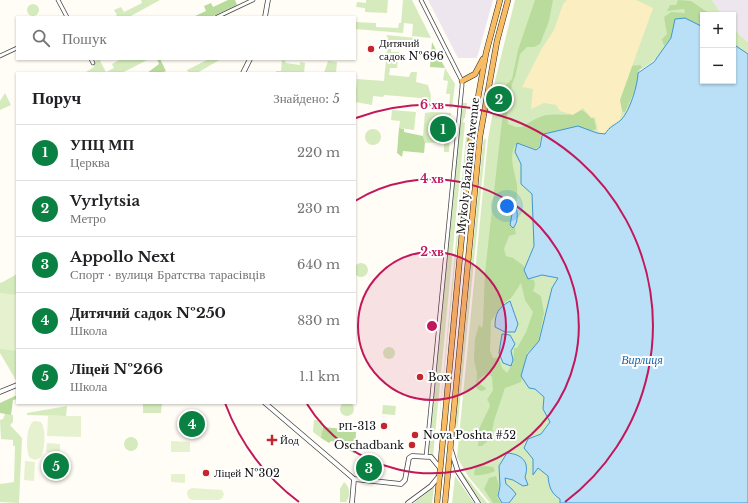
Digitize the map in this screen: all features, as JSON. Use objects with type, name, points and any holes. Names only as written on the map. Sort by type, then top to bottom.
[{"type":"highway","name":"Mykoly Bazhana Avenue","points":[[437,503],[471,137],[486,53],[500,0]]},
{"type":"highway","name":"Mykoly Bazhana Avenue","points":[[445,503],[480,136],[497,41],[508,0]]},
{"type":"highway","points":[[462,81],[475,74],[486,53]]},
{"type":"street","points":[[58,0],[66,16]]},
{"type":"street","points":[[219,16],[253,0]]},
{"type":"street","points":[[265,16],[268,0]]},
{"type":"street","points":[[420,0],[462,81]]},
{"type":"street","points":[[0,56],[16,48]]},
{"type":"street","points":[[244,72],[250,60]]},
{"type":"street","name":"Mykoly Bazhana Avenue","points":[[426,457],[462,81]]},
{"type":"street","points":[[0,392],[16,385]]},
{"type":"street","points":[[266,404],[354,479],[401,484],[405,480],[409,458],[412,456],[426,457],[434,460],[441,469]]},
{"type":"street","points":[[450,446],[458,472],[478,503]]},
{"type":"street","points":[[408,503],[431,486],[440,475]]},
{"type":"street","points":[[352,503],[354,479]]},
{"type":"shaded area","points":[[428,0],[493,0],[477,58],[458,58]]},
{"type":"shaded area","points":[[712,0],[748,0],[748,42],[736,32],[736,12],[720,12]]},
{"type":"green space","points":[[141,0],[160,0],[131,16],[116,16],[117,15],[114,10],[121,7],[124,12],[142,3]]},
{"type":"green space","points":[[228,0],[235,0],[237,5],[213,16],[195,16],[206,11],[204,6],[211,3],[213,7]]},
{"type":"green space","points":[[366,0],[388,0],[387,13],[365,12],[365,8],[356,7],[357,2],[366,3]]},
{"type":"green space","points":[[403,0],[412,0],[431,38],[412,36],[413,24],[404,23],[403,33],[356,29],[356,22],[376,23],[376,27],[398,28],[399,23],[401,23]]},
{"type":"green space","points":[[515,0],[712,0],[720,12],[700,12],[700,15],[675,19],[671,35],[664,49],[654,60],[640,70],[632,99],[623,118],[605,134],[532,175],[542,275],[554,275],[558,278],[535,389],[544,397],[543,405],[550,422],[541,434],[535,436],[545,474],[548,476],[561,503],[490,503],[468,476],[457,457],[488,139],[497,90],[493,89]],"holes":[[[578,126],[537,152],[517,143],[536,150],[540,147],[542,136],[544,134]]]},
{"type":"green space","points":[[535,0],[553,0],[549,21],[540,44],[534,47],[527,47],[520,54],[512,84],[507,116],[508,124],[516,127],[522,127],[527,123],[545,115],[569,115],[582,110],[594,119],[596,128],[595,130],[551,132],[541,136],[539,147],[535,149],[517,143],[512,152],[513,169],[517,185],[515,223],[516,234],[509,236],[504,249],[506,256],[513,258],[524,266],[524,271],[528,279],[534,280],[535,285],[533,291],[541,296],[544,313],[538,343],[527,353],[521,382],[505,388],[494,421],[491,438],[482,446],[478,446],[479,429],[490,406],[487,400],[493,390],[492,377],[487,373],[478,380],[480,384],[486,388],[485,390],[481,391],[476,388],[477,373],[474,360],[475,339],[479,325],[482,328],[483,324],[485,272],[506,85],[512,79],[518,50]],"holes":[[[521,283],[525,300],[533,312],[526,332],[517,348],[514,348],[513,363],[507,373],[502,368],[499,358],[493,358],[490,351],[491,321],[502,305],[512,297]]]},
{"type":"green space","points":[[678,0],[691,1],[707,12],[700,12],[700,29],[685,19],[675,19],[671,38],[664,46],[662,39],[667,34],[664,17],[671,12],[685,13],[684,9],[667,11],[670,5],[676,5]]},
{"type":"green space","points":[[35,4],[38,5],[38,15],[31,16],[28,15],[27,8],[28,5]]},
{"type":"green space","points":[[736,32],[748,42],[748,55],[736,46]]},
{"type":"green space","points":[[386,35],[416,38],[414,52],[411,52],[411,46],[392,44],[391,52],[399,52],[397,68],[390,68],[389,75],[409,77],[411,72],[417,72],[416,82],[428,85],[431,96],[430,108],[425,110],[426,102],[421,101],[421,98],[384,95],[383,97],[373,96],[372,105],[356,102],[357,79],[384,81],[388,38]]},
{"type":"green space","points":[[432,42],[445,68],[430,67]]},
{"type":"green space","points":[[100,60],[106,72],[86,72],[94,67],[93,63]]},
{"type":"green space","points":[[119,60],[147,60],[124,72],[106,72],[114,68],[112,64]]},
{"type":"green space","points":[[157,60],[160,60],[166,71],[148,72],[159,64]]},
{"type":"green space","points":[[207,60],[219,60],[199,72],[188,72],[187,70]]},
{"type":"green space","points":[[282,60],[286,63],[300,65],[300,62],[305,63],[304,72],[276,72],[281,71]]},
{"type":"green space","points":[[328,61],[337,62],[336,72],[324,72]]},
{"type":"green space","points":[[640,65],[642,67],[638,71],[637,85],[625,112],[623,112],[620,95],[623,83],[630,66]]},
{"type":"green space","points":[[445,68],[455,84],[452,108],[449,108],[450,94],[446,94],[448,81],[443,80]]},
{"type":"green space","points":[[5,93],[11,105],[0,110],[0,101]]},
{"type":"green space","points":[[462,103],[467,103],[463,122],[465,123],[433,457],[430,454],[429,448]]},
{"type":"green space","points":[[392,110],[416,112],[414,130],[399,128],[400,121],[391,120]]},
{"type":"green space","points":[[425,113],[451,113],[449,152],[444,152],[444,142],[425,143],[423,136]]},
{"type":"green space","points":[[399,128],[404,129],[404,132],[423,136],[425,143],[424,153],[403,151],[402,157],[397,153]]},
{"type":"green space","points":[[373,129],[380,134],[381,137],[376,144],[373,145],[366,140],[365,137],[370,130]]},
{"type":"green space","points":[[467,133],[468,138],[436,452],[466,137]]},
{"type":"green space","points":[[485,138],[457,432],[456,419],[483,143]]},
{"type":"green space","points":[[358,263],[364,263],[368,267],[368,273],[364,277],[358,277],[356,275],[356,265]]},
{"type":"green space","points":[[16,275],[16,380],[0,353],[0,282],[1,283]]},
{"type":"green space","points":[[0,293],[16,295],[16,351],[0,349]]},
{"type":"green space","points":[[389,347],[393,349],[395,353],[393,357],[389,359],[385,357],[383,353],[385,349]]},
{"type":"green space","points":[[16,395],[16,399],[13,400],[11,415],[0,413],[0,403]]},
{"type":"green space","points":[[143,404],[162,404],[161,413],[143,413]]},
{"type":"green space","points":[[342,404],[352,404],[354,406],[354,412],[350,416],[344,416],[340,412],[340,406]]},
{"type":"green space","points":[[383,405],[396,406],[395,415],[382,414]]},
{"type":"green space","points":[[67,406],[66,416],[27,415],[27,413]]},
{"type":"green space","points":[[5,414],[13,415],[13,422],[10,425],[22,438],[19,503],[0,502],[0,484],[14,482],[15,446],[13,446],[13,440],[1,439],[0,420],[3,419]]},
{"type":"green space","points":[[48,416],[81,416],[81,437],[47,436]]},
{"type":"green space","points":[[314,420],[322,420],[323,437],[321,438],[313,432]]},
{"type":"green space","points":[[34,421],[41,422],[43,425],[44,434],[44,444],[41,457],[36,460],[30,458],[27,450],[29,427]]},
{"type":"green space","points":[[323,427],[356,432],[355,454],[337,442],[331,441],[329,443],[321,438]]},
{"type":"green space","points":[[131,437],[136,439],[138,444],[136,449],[131,451],[126,449],[124,444],[126,439]]},
{"type":"green space","points":[[171,441],[190,442],[190,452],[171,452]]},
{"type":"green space","points":[[47,443],[60,444],[60,453],[46,452]]},
{"type":"green space","points":[[25,461],[35,462],[34,481],[24,480]]},
{"type":"green space","points":[[478,465],[493,467],[495,471],[474,475],[475,468]]},
{"type":"green space","points":[[462,472],[487,503],[482,503],[460,473]]},
{"type":"green space","points":[[171,474],[185,474],[185,483],[171,482]]},
{"type":"green space","points":[[455,476],[474,503],[452,503]]},
{"type":"green space","points":[[496,476],[499,485],[497,497],[501,503],[493,503],[484,489],[489,478]]},
{"type":"green space","points":[[344,482],[349,489],[349,497],[346,502],[340,502],[340,489]]},
{"type":"green space","points":[[434,487],[432,503],[414,503],[433,488]]},
{"type":"green space","points":[[192,488],[222,490],[224,494],[219,500],[193,500],[189,499],[187,494],[188,490]]},
{"type":"sand","points":[[567,0],[636,0],[653,8],[620,100],[622,111],[620,120],[609,127],[605,135],[599,135],[595,117],[591,118],[583,108],[573,115],[560,111],[556,105],[544,103],[531,109],[533,89],[522,87],[542,48],[554,30],[563,4]]},
{"type":"water","name":"Вирлиця","points":[[685,18],[700,26],[700,84],[736,84],[736,46],[748,54],[748,503],[560,503],[560,499],[551,489],[548,476],[538,468],[533,475],[533,459],[524,448],[528,439],[541,434],[550,422],[543,409],[544,397],[535,389],[529,388],[521,376],[527,355],[539,341],[552,288],[558,278],[542,275],[528,279],[524,270],[534,246],[532,194],[521,184],[521,164],[515,152],[517,143],[536,150],[540,147],[542,136],[544,134],[578,126],[597,133],[605,134],[624,116],[633,97],[637,84],[638,73],[654,62],[671,38],[675,19]]},
{"type":"water","points":[[514,203],[517,205],[517,221],[513,228],[510,225]]},
{"type":"water","points":[[510,301],[518,324],[515,332],[505,332],[495,327],[496,318],[498,311]]},
{"type":"water","points":[[502,334],[510,335],[515,344],[511,351],[513,360],[511,366],[503,363],[499,353]]},
{"type":"water","points":[[507,453],[517,455],[524,460],[526,467],[525,477],[528,485],[523,486],[513,480],[505,478],[506,484],[516,494],[509,503],[502,503],[498,496],[500,486],[499,466]]},
{"type":"place","name":"Дитячий садок №696","points":[[371,49]]},
{"type":"place","name":"Vyrlytsia","points":[[499,99]]},
{"type":"place","name":"УПЦ МП","points":[[443,129]]},
{"type":"place","name":"Box","points":[[420,377]]},
{"type":"place","name":"Дитячий садок №250","points":[[192,424]]},
{"type":"place","name":"РП-313","points":[[384,426]]},
{"type":"place","name":"Nova Poshta #52","points":[[415,435]]},
{"type":"place","name":"Йод","points":[[272,440]]},
{"type":"place","name":"Oschadbank","points":[[412,445]]},
{"type":"place","name":"Ліцей №266","points":[[56,466]]},
{"type":"place","name":"Appollo Next","points":[[369,468]]},
{"type":"place","name":"Ліцей №302","points":[[206,473]]}]
